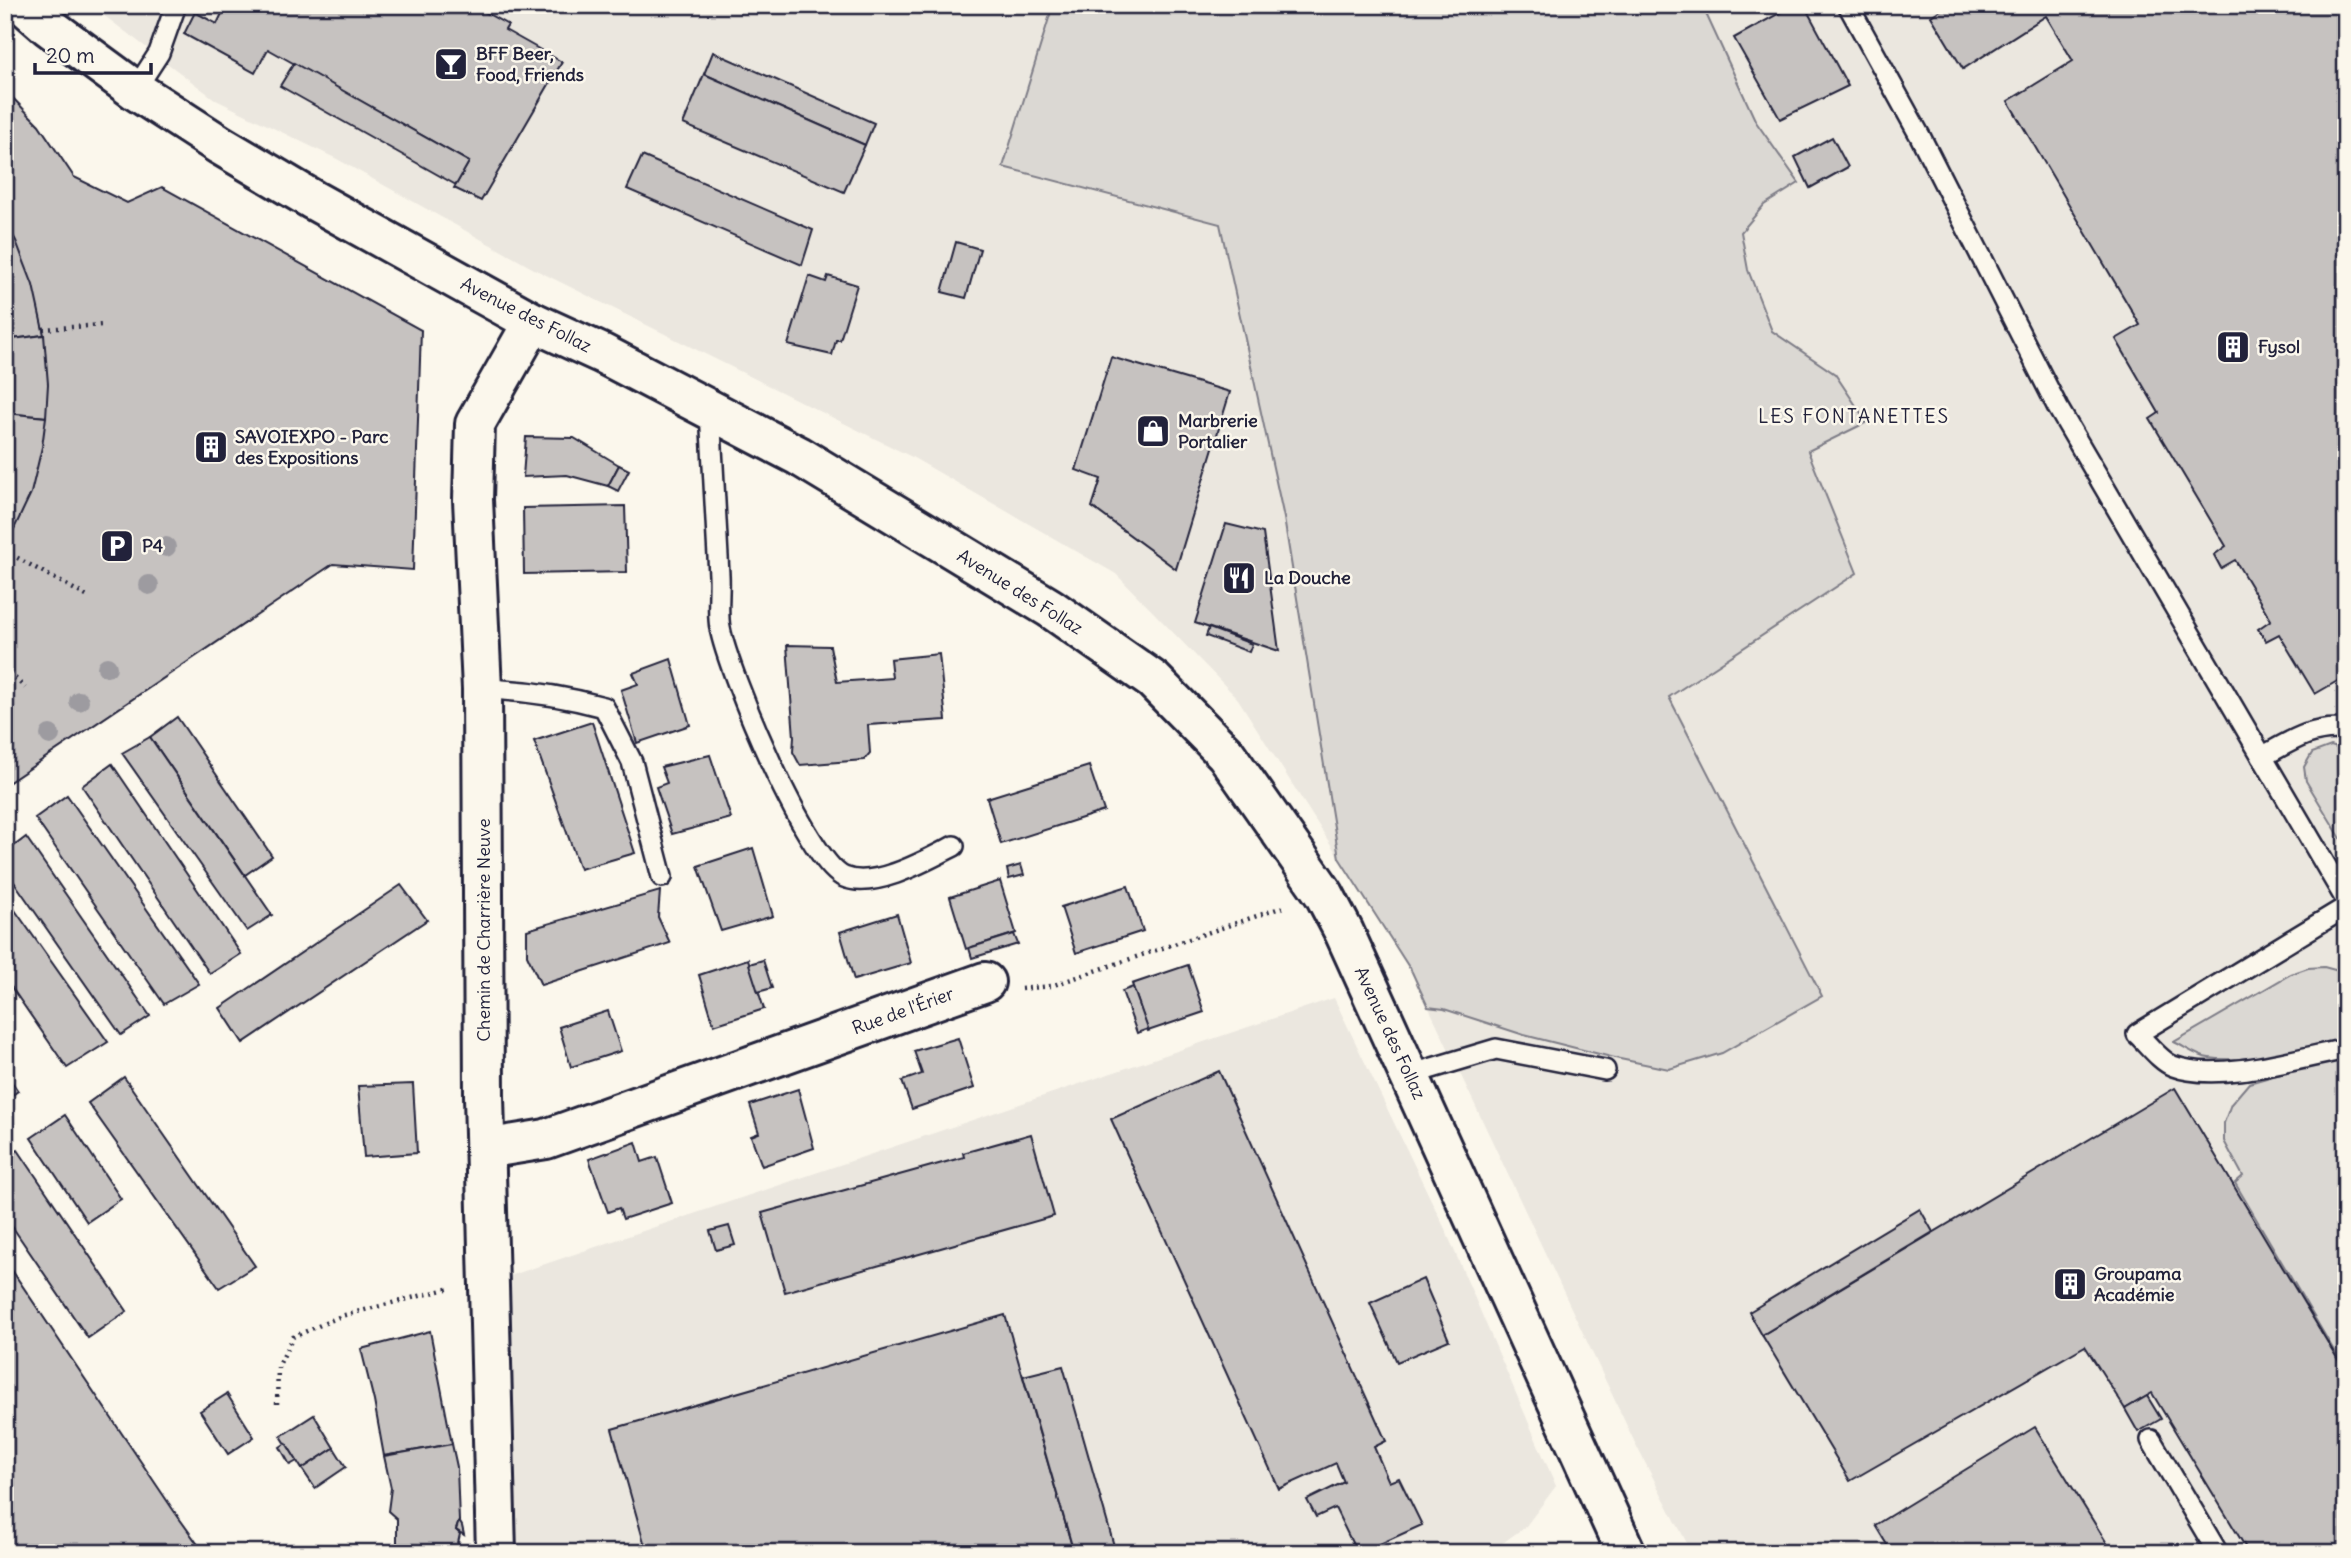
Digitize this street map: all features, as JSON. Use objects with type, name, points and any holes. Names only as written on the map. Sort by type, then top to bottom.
[{"type":"street","name":"Avenue des Follaz","points":[[24,5],[135,90],[220,145],[533,322],[603,354],[799,456],[1050,608],[1153,680],[1226,754],[1324,894],[1344,932],[1626,1553]]},
{"type":"street","name":"Chemin de Charrière Neuve","points":[[496,1553],[487,1279],[482,689],[473,538],[475,424],[533,322]]},
{"type":"street","name":"Rue de l'Érier","points":[[485,1149],[546,1139],[985,982]]},
{"type":"lane","points":[[135,90],[159,53],[176,5]]},
{"type":"lane","points":[[1848,5],[1920,136],[2058,408],[2346,900]]},
{"type":"lane","points":[[710,411],[719,628],[768,758],[815,847],[845,878],[872,880],[905,870],[954,846]]},
{"type":"lane","points":[[482,689],[567,696],[604,707],[632,762],[662,877]]},
{"type":"lane","points":[[2262,757],[2302,735],[2332,727],[2346,730]]},
{"type":"lane","points":[[2346,907],[2137,1034],[2171,1066],[2204,1073],[2271,1064],[2346,1049]]},
{"type":"lane","points":[[1409,1074],[1496,1049],[1605,1070]]},
{"type":"lane","points":[[2151,1440],[2218,1553]]},
{"type":"path","points":[[43,329],[102,325]]},
{"type":"path","points":[[5,551],[88,597]]},
{"type":"path","points":[[5,668],[25,688]]},
{"type":"path","points":[[985,982],[1022,989],[1051,986],[1324,894]]},
{"type":"path","points":[[277,1404],[278,1367],[293,1337],[341,1316],[487,1279]]},
{"type":"shaded area","points":[[90,5],[2346,5],[2346,1553],[1692,1553],[1636,1445],[1412,972],[1238,699],[1116,574],[912,457],[534,269],[337,159],[216,100]]},
{"type":"shaded area","points":[[1053,5],[1702,5],[1756,122],[1799,183],[1764,205],[1741,232],[1748,270],[1772,331],[1835,374],[1867,422],[1808,451],[1857,573],[1669,697],[1822,996],[1722,1053],[1669,1069],[1524,1035],[1444,1009],[1428,1007],[1412,972],[1339,858],[1284,518],[1220,224],[1003,167]]},
{"type":"shaded area","points":[[2331,746],[2346,751],[2346,847],[2306,781],[2304,767],[2312,753]]},
{"type":"shaded area","points":[[2324,967],[2346,973],[2346,1038],[2278,1054],[2242,1059],[2200,1056],[2174,1042],[2291,974],[2308,968]]},
{"type":"shaded area","points":[[1334,998],[1445,1229],[1556,1486],[1526,1526],[1504,1542],[1484,1553],[509,1553],[495,1281]]},
{"type":"shaded area","points":[[2346,1059],[2346,1371],[2235,1183],[2243,1176],[2224,1141],[2224,1123],[2231,1104],[2249,1083],[2312,1065]]},
{"type":"building","points":[[226,5],[489,5],[485,12],[508,25],[505,30],[562,62],[481,201],[454,188],[469,162],[268,49],[255,73],[184,34],[195,12],[217,24]]},
{"type":"building","points":[[1794,5],[1804,5],[1848,86],[1780,119],[1734,38]]},
{"type":"building","name":"Fysol","points":[[1948,5],[2346,5],[2346,676],[2315,694],[2279,634],[2266,641],[2258,629],[2271,620],[2235,560],[2221,568],[2214,555],[2226,546],[2150,419],[2159,413],[2116,339],[2140,325],[2008,101],[2073,61],[2046,16],[1963,69],[1931,16]]},
{"type":"building","points":[[713,52],[874,123],[865,145],[704,74]]},
{"type":"building","points":[[294,63],[469,162],[456,185],[280,86]]},
{"type":"building","points":[[704,74],[865,145],[844,192],[683,124]]},
{"type":"building","name":"SAVOIEXPO - Parc des Expositions","points":[[5,90],[39,125],[74,177],[127,203],[162,187],[421,330],[413,570],[333,564],[5,785]]},
{"type":"building","points":[[1832,137],[1848,167],[1810,188],[1795,157]]},
{"type":"building","points":[[642,156],[813,230],[802,265],[627,189]]},
{"type":"building","points":[[5,221],[33,285],[44,335],[5,340]]},
{"type":"building","points":[[956,242],[980,249],[966,298],[942,292]]},
{"type":"building","points":[[809,276],[826,282],[828,276],[857,285],[840,340],[836,340],[832,355],[788,345]]},
{"type":"building","points":[[44,335],[48,384],[46,417],[5,413],[5,340]]},
{"type":"building","name":"Marbrerie Portalier","points":[[1111,357],[1230,392],[1176,569],[1092,507],[1101,479],[1076,470]]},
{"type":"building","points":[[5,413],[46,417],[31,493],[5,548]]},
{"type":"building","points":[[526,437],[574,438],[619,465],[608,486],[567,475],[523,477]]},
{"type":"building","points":[[619,465],[629,470],[618,491],[608,486]]},
{"type":"building","points":[[625,506],[627,572],[524,574],[523,508]]},
{"type":"building","name":"La Douche","points":[[1226,524],[1263,533],[1279,651],[1195,623]]},
{"type":"building","points":[[1209,628],[1252,644],[1249,652],[1206,636]]},
{"type":"building","points":[[787,645],[830,646],[837,682],[892,678],[890,659],[939,654],[946,720],[868,725],[870,753],[864,760],[800,765],[793,752]]},
{"type":"building","points":[[671,659],[690,725],[637,743],[621,690],[638,684],[633,673]]},
{"type":"building","points":[[177,717],[272,856],[245,875],[150,737]]},
{"type":"building","points":[[592,722],[635,853],[580,869],[534,741]]},
{"type":"building","points":[[150,737],[272,915],[247,931],[122,753]]},
{"type":"building","points":[[710,755],[731,818],[672,834],[656,787],[667,783],[661,767]]},
{"type":"building","points":[[112,764],[241,954],[210,974],[82,786]]},
{"type":"building","points":[[1089,766],[1104,811],[1001,844],[987,798]]},
{"type":"building","points":[[67,795],[199,984],[164,1004],[35,818]]},
{"type":"building","points":[[26,837],[150,1016],[121,1035],[5,869],[5,853]]},
{"type":"building","points":[[753,848],[773,916],[721,931],[698,866]]},
{"type":"building","points":[[1021,865],[1024,875],[1009,879],[1007,869]]},
{"type":"building","points":[[1000,881],[1016,933],[966,949],[950,897]]},
{"type":"building","points":[[401,885],[427,920],[243,1043],[220,1008]]},
{"type":"building","points":[[1128,886],[1143,931],[1076,953],[1061,907]]},
{"type":"building","points":[[660,891],[658,917],[670,943],[541,985],[527,955],[527,930]]},
{"type":"building","points":[[5,896],[108,1042],[67,1068],[5,978]]},
{"type":"building","points":[[897,914],[911,963],[854,980],[840,932]]},
{"type":"building","points":[[1014,934],[1018,944],[972,958],[969,948]]},
{"type":"building","points":[[748,959],[764,1009],[714,1025],[699,975]]},
{"type":"building","points":[[763,960],[772,988],[758,992],[749,964]]},
{"type":"building","points":[[1188,965],[1204,1012],[1148,1031],[1132,984]]},
{"type":"building","points":[[1133,987],[1148,1029],[1137,1033],[1122,991]]},
{"type":"building","points":[[608,1011],[621,1051],[571,1067],[559,1027]]},
{"type":"building","points":[[958,1038],[974,1088],[912,1109],[902,1081],[922,1074],[914,1051]]},
{"type":"building","points":[[1219,1071],[1386,1441],[1374,1447],[1389,1482],[1399,1478],[1422,1525],[1360,1553],[1357,1553],[1335,1508],[1316,1517],[1307,1500],[1344,1482],[1336,1463],[1279,1489],[1111,1119]]},
{"type":"building","points":[[5,1072],[18,1091],[5,1100]]},
{"type":"building","points":[[124,1077],[255,1266],[219,1288],[88,1103]]},
{"type":"building","points":[[413,1084],[417,1153],[364,1157],[358,1086]]},
{"type":"building","name":"Groupama Académie","points":[[2175,1088],[2346,1373],[2346,1553],[2249,1553],[2152,1393],[2125,1409],[2085,1346],[1850,1481],[1762,1335]]},
{"type":"building","points":[[798,1089],[814,1148],[762,1166],[751,1136],[759,1133],[750,1105]]},
{"type":"building","points":[[65,1115],[121,1199],[87,1222],[31,1138]]},
{"type":"building","points":[[1031,1134],[1054,1216],[785,1292],[762,1213],[964,1157],[963,1153]]},
{"type":"building","points":[[636,1142],[642,1162],[657,1157],[672,1203],[623,1219],[619,1208],[608,1212],[589,1159]]},
{"type":"building","points":[[18,1150],[127,1311],[88,1338],[5,1216],[5,1158]]},
{"type":"building","points":[[1920,1209],[1933,1232],[1762,1335],[1749,1312]]},
{"type":"building","points":[[729,1226],[735,1245],[716,1250],[710,1231]]},
{"type":"building","points":[[5,1260],[174,1511],[204,1553],[5,1553]]},
{"type":"building","points":[[1423,1279],[1449,1340],[1397,1362],[1370,1303]]},
{"type":"building","points":[[1005,1315],[1074,1553],[647,1553],[612,1429]]},
{"type":"building","points":[[430,1331],[452,1444],[384,1456],[361,1349]]},
{"type":"building","points":[[1063,1366],[1116,1553],[1074,1553],[1023,1376]]},
{"type":"building","points":[[227,1394],[254,1437],[228,1454],[200,1411]]},
{"type":"building","points":[[2147,1396],[2161,1419],[2138,1432],[2125,1409]]},
{"type":"building","points":[[314,1415],[334,1448],[302,1469],[281,1436]]},
{"type":"building","points":[[2035,1427],[2113,1553],[1892,1553],[1875,1525]]},
{"type":"building","points":[[286,1443],[297,1461],[290,1465],[280,1447]]},
{"type":"building","points":[[452,1444],[457,1467],[459,1521],[456,1530],[460,1534],[456,1552],[397,1553],[397,1519],[388,1511],[391,1488],[384,1456]]},
{"type":"building","points":[[334,1448],[346,1467],[315,1488],[302,1469]]},
{"type":"building","points":[[459,1521],[462,1526],[464,1535],[456,1530]]},
{"type":"place","name":"BFF Beer, Food, Friends","points":[[451,64]]},
{"type":"place","name":"Fysol","points":[[2233,347]]},
{"type":"place","name":"Marbrerie Portalier","points":[[1153,431]]},
{"type":"place","name":"SAVOIEXPO - Parc des Expositions","points":[[211,447]]},
{"type":"place","name":"P4","points":[[117,546]]},
{"type":"place","name":"La Douche","points":[[1239,578]]},
{"type":"place","name":"Groupama Académie","points":[[2070,1284]]},
{"type":"district","name":"LES FONTANETTES","points":[[1854,416]]}]
